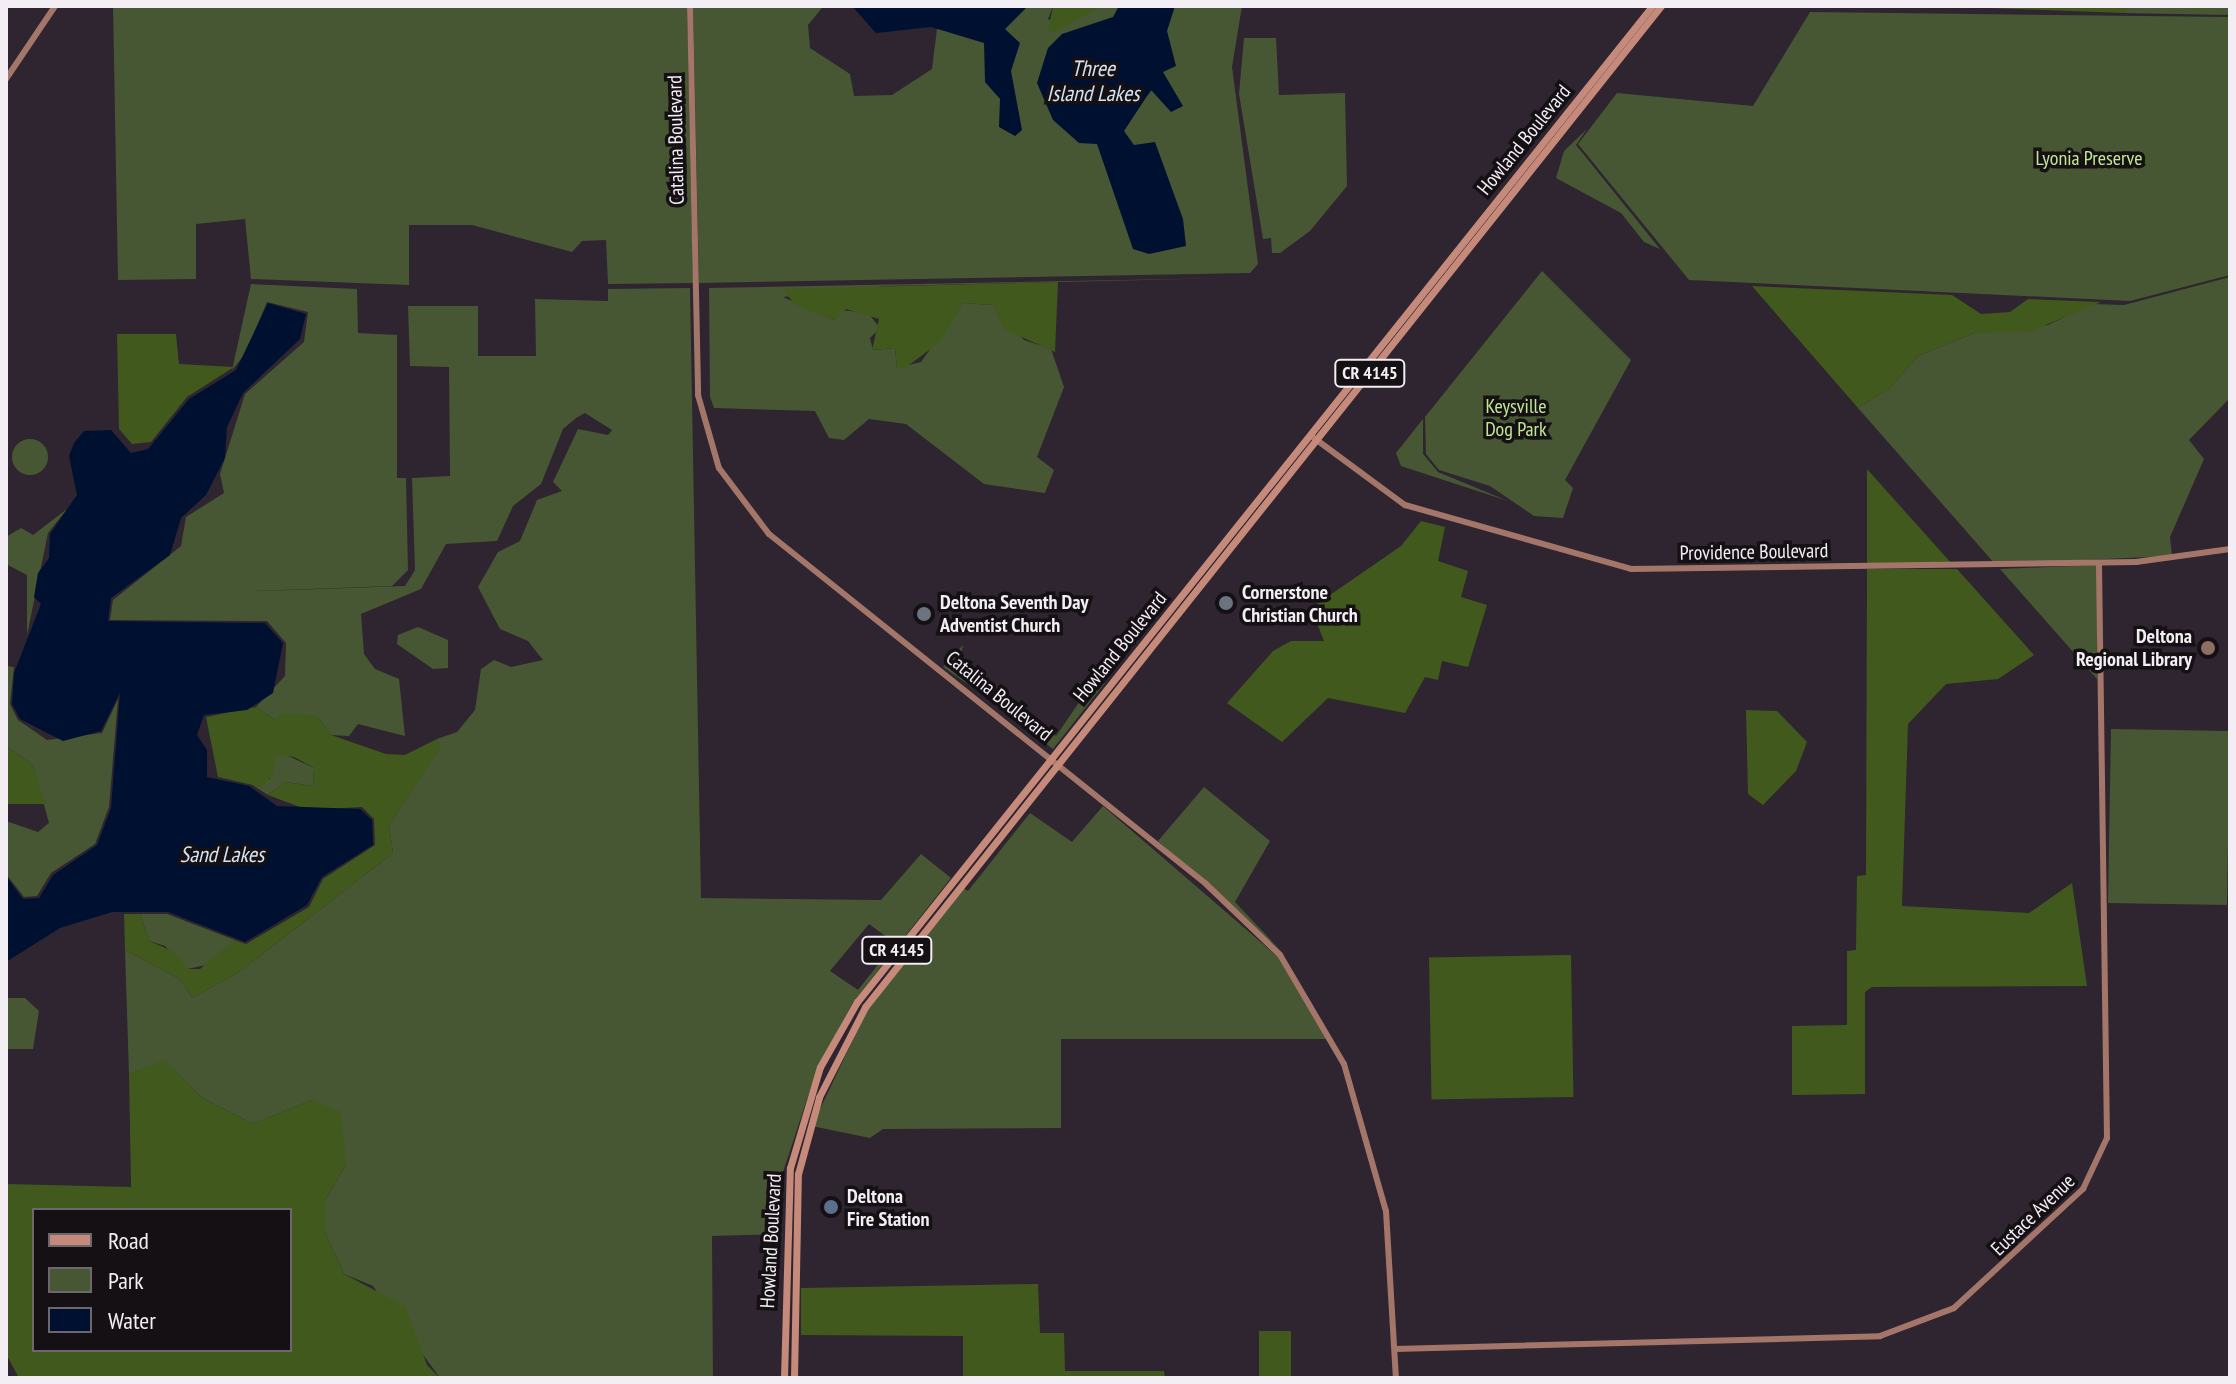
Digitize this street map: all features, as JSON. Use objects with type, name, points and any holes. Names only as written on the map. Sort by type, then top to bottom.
[{"type":"main road","name":"Howland Boulevard","points":[[794,1378],[795,1189],[830,1071],[881,986],[1059,765],[1312,437],[1652,6]]},
{"type":"main road","name":"Howland Boulevard","points":[[784,1378],[786,1188],[820,1067],[857,1002],[1661,6]]},
{"type":"street","points":[[6,79],[55,6]]},
{"type":"street","name":"Catalina Boulevard","points":[[690,6],[698,395],[719,468],[769,534],[1246,918],[1308,996],[1344,1064],[1391,1230],[1396,1378]]},
{"type":"street","name":"Providence Boulevard","points":[[1312,437],[1405,505],[1631,569],[2099,563],[2230,549]]},
{"type":"street","name":"Eustace Avenue","points":[[1395,1349],[1889,1334],[1929,1321],[1981,1287],[2094,1176],[2107,1138],[2099,563]]},
{"type":"green space","points":[[113,6],[687,6],[693,283],[608,284],[606,240],[582,241],[572,252],[472,225],[409,225],[409,285],[251,279],[245,219],[196,224],[196,279],[118,280]]},
{"type":"green space","points":[[693,6],[822,8],[808,25],[810,48],[850,74],[854,96],[892,95],[932,69],[937,29],[988,39],[1027,6],[1053,6],[1048,19],[1058,24],[1102,6],[1141,6],[1142,102],[1163,77],[1155,6],[1242,6],[1232,67],[1258,264],[1250,273],[699,283]]},
{"type":"green space","points":[[1053,6],[1102,6],[1055,32],[1048,30]]},
{"type":"green space","points":[[1938,6],[2128,6],[2123,13]]},
{"type":"green space","points":[[2128,6],[2230,6],[2230,15],[2123,13]]},
{"type":"green space","name":"Lyonia Preserve","points":[[1810,12],[2230,17],[2230,275],[2130,301],[1689,280],[1578,144],[1617,93],[1753,106]]},
{"type":"green space","points":[[1244,38],[1276,38],[1279,95],[1345,93],[1347,186],[1310,231],[1280,253],[1272,253],[1271,238],[1263,239],[1239,94]]},
{"type":"green space","points":[[1587,129],[1576,145],[1660,249],[1644,242],[1621,213],[1556,178],[1564,151]]},
{"type":"green space","name":"Keysville Dog Park","points":[[1542,271],[1631,360],[1565,480],[1573,488],[1563,518],[1534,516],[1490,486],[1439,470],[1426,454],[1425,417]]},
{"type":"green space","points":[[2230,277],[2230,398],[2189,440],[2204,459],[2170,537],[2172,556],[1995,564],[1858,408],[1889,389],[1918,356],[1974,333],[2048,325],[2092,304],[2124,305]]},
{"type":"green space","points":[[1231,278],[886,286],[783,297],[834,320],[841,310],[868,313],[880,328],[870,338],[873,350],[895,348],[897,368],[921,362],[963,303],[993,305],[1024,340],[1051,349],[1064,387],[1037,457],[1054,470],[1045,493],[984,484],[906,424],[869,419],[844,440],[829,438],[815,411],[714,408],[710,397],[709,288]]},
{"type":"green space","points":[[1058,282],[1055,352],[1004,329],[993,305],[963,303],[940,342],[905,368],[897,368],[895,348],[872,350],[879,319],[846,309],[834,320],[794,304],[783,289]]},
{"type":"green space","points":[[251,284],[357,289],[358,333],[397,335],[397,478],[406,478],[408,570],[392,586],[201,593],[405,586],[415,570],[412,478],[450,476],[449,367],[410,366],[408,306],[478,306],[478,356],[536,356],[535,299],[608,301],[608,289],[690,288],[701,898],[881,900],[921,854],[951,878],[854,1001],[818,1066],[777,1190],[777,1234],[712,1236],[713,1378],[440,1378],[373,1286],[344,1274],[325,1232],[325,1200],[346,1165],[312,1100],[253,1124],[201,1097],[165,1061],[129,1074],[125,950],[180,979],[192,998],[239,972],[393,853],[389,825],[440,747],[437,739],[457,732],[475,710],[481,669],[494,660],[511,667],[543,660],[528,641],[500,629],[478,587],[498,552],[520,541],[537,500],[562,491],[553,482],[578,429],[608,435],[612,430],[585,413],[576,418],[563,429],[541,484],[513,506],[497,541],[446,544],[421,589],[361,614],[364,654],[375,669],[399,679],[405,736],[358,724],[349,736],[331,735],[317,716],[275,720],[256,707],[285,676],[286,643],[267,621],[110,620],[113,600],[181,546],[186,517],[224,493],[220,474],[245,394],[304,342],[308,312],[267,302],[245,354],[232,370]],"holes":[[[869,924],[895,943],[858,990],[830,971]]]},
{"type":"green space","points":[[1752,286],[1952,295],[1981,314],[2010,312],[2028,299],[2101,302],[2029,332],[1974,333],[1918,356],[1889,389],[1858,408]]},
{"type":"green space","points":[[117,334],[176,334],[179,364],[234,367],[187,397],[151,442],[132,444],[119,429]]},
{"type":"green space","points":[[1423,419],[1423,454],[1438,472],[1508,501],[1401,466],[1396,453]]},
{"type":"green space","points":[[30,439],[43,444],[48,457],[43,470],[30,475],[17,470],[12,457],[17,444]]},
{"type":"green space","points":[[1867,469],[1952,564],[1867,564]]},
{"type":"green space","points":[[67,509],[48,533],[27,635],[27,575],[6,564],[6,537],[21,528],[33,535]]},
{"type":"green space","points":[[1421,521],[1445,527],[1438,561],[1468,571],[1461,597],[1487,605],[1468,667],[1442,661],[1438,680],[1425,677],[1405,713],[1328,698],[1282,742],[1227,703],[1273,651],[1291,641],[1324,641],[1313,613],[1317,604],[1401,546]]},
{"type":"green space","points":[[2097,565],[2097,679],[2000,569]]},
{"type":"green space","points":[[1867,569],[1957,569],[2034,655],[1998,679],[1946,684],[1908,724],[1902,906],[2029,913],[2072,883],[2087,986],[1872,987],[1865,992],[1865,1094],[1792,1095],[1792,1026],[1847,1025],[1847,951],[1856,950],[1857,876],[1866,875]]},
{"type":"green space","points":[[418,627],[448,640],[448,668],[433,669],[397,644],[398,635]]},
{"type":"green space","points":[[963,645],[959,664],[1006,693],[999,706],[943,667]]},
{"type":"green space","points":[[6,666],[14,667],[10,704],[18,720],[47,740],[102,733],[118,699],[109,807],[95,844],[51,873],[37,896],[24,897],[6,874],[6,821],[38,832],[49,823],[33,765],[6,746]]},
{"type":"green space","points":[[1097,676],[1105,683],[1053,749],[1007,714],[1011,702],[1056,736]]},
{"type":"green space","points":[[256,707],[275,720],[283,713],[317,716],[331,735],[386,754],[405,755],[437,739],[441,747],[389,825],[393,853],[239,972],[192,998],[180,979],[125,950],[124,914],[140,914],[149,941],[175,952],[187,969],[200,969],[234,940],[246,944],[309,907],[323,879],[375,845],[374,819],[362,807],[308,810],[268,795],[285,782],[313,786],[314,768],[294,757],[276,755],[273,775],[261,787],[218,777],[206,717]]},
{"type":"green space","points":[[1746,710],[1777,711],[1807,742],[1796,771],[1763,805],[1748,794]]},
{"type":"green space","points":[[2111,729],[2230,731],[2227,905],[2108,903]]},
{"type":"green space","points":[[6,746],[33,765],[45,804],[6,804]]},
{"type":"green space","points":[[284,754],[314,768],[313,786],[285,782],[268,795],[251,784],[270,779],[276,755]]},
{"type":"green space","points":[[1204,787],[1270,841],[1235,902],[1283,953],[1158,841]]},
{"type":"green space","points":[[1103,806],[1277,956],[1326,1039],[1061,1039],[1061,1128],[883,1129],[870,1138],[812,1126],[868,1008],[962,887],[968,891],[1030,813],[1072,842]]},
{"type":"green space","points":[[140,914],[167,914],[235,940],[211,964],[187,969],[165,946],[149,941]]},
{"type":"green space","points":[[1571,955],[1573,1097],[1431,1099],[1429,957]]},
{"type":"green space","points":[[6,998],[25,998],[39,1011],[33,1049],[6,1049]]},
{"type":"green space","points":[[165,1060],[201,1097],[253,1124],[312,1100],[341,1112],[346,1165],[325,1200],[325,1232],[344,1274],[405,1306],[427,1365],[440,1378],[19,1378],[6,1354],[6,1184],[131,1187],[129,1074]]},
{"type":"green space","points":[[1038,1284],[1040,1333],[1064,1333],[1065,1371],[1164,1371],[1165,1378],[963,1378],[963,1336],[801,1335],[801,1288]]},
{"type":"green space","points":[[1259,1331],[1291,1331],[1291,1378],[1259,1378]]},
{"type":"water","name":"Three Island Lakes","points":[[852,6],[1028,6],[1005,29],[1020,43],[1011,71],[1022,130],[1015,136],[999,127],[1000,99],[985,82],[984,43],[931,27],[876,33]]},
{"type":"water","name":"Three Island Lakes","points":[[1119,6],[1175,6],[1167,31],[1176,66],[1163,72],[1183,106],[1171,112],[1151,90],[1124,131],[1134,145],[1155,142],[1183,219],[1186,246],[1149,254],[1133,249],[1097,144],[1079,143],[1053,120],[1037,83],[1048,48],[1062,34],[1113,17]]},
{"type":"water","name":"Sand Lakes","points":[[268,303],[306,314],[300,339],[243,393],[227,427],[225,458],[206,495],[181,518],[170,555],[111,598],[108,621],[265,623],[283,643],[273,693],[247,710],[204,715],[197,735],[207,750],[207,777],[249,786],[277,806],[360,809],[372,820],[373,845],[322,877],[307,905],[245,942],[168,912],[112,912],[60,928],[6,962],[6,876],[23,899],[39,898],[53,875],[97,845],[111,808],[120,693],[101,731],[63,741],[20,719],[12,704],[14,673],[41,604],[34,597],[38,573],[49,558],[50,534],[77,495],[69,456],[74,443],[84,431],[111,430],[131,453],[148,449],[189,399],[236,370]]},
{"type":"place","name":"Cornerstone Christian Church","points":[[1226,603]]},
{"type":"place","name":"Deltona Seventh Day Adventist Church","points":[[924,614]]},
{"type":"place","name":"Deltona Regional Library","points":[[2208,648]]},
{"type":"place","name":"Deltona Fire Station","points":[[831,1207]]}]
